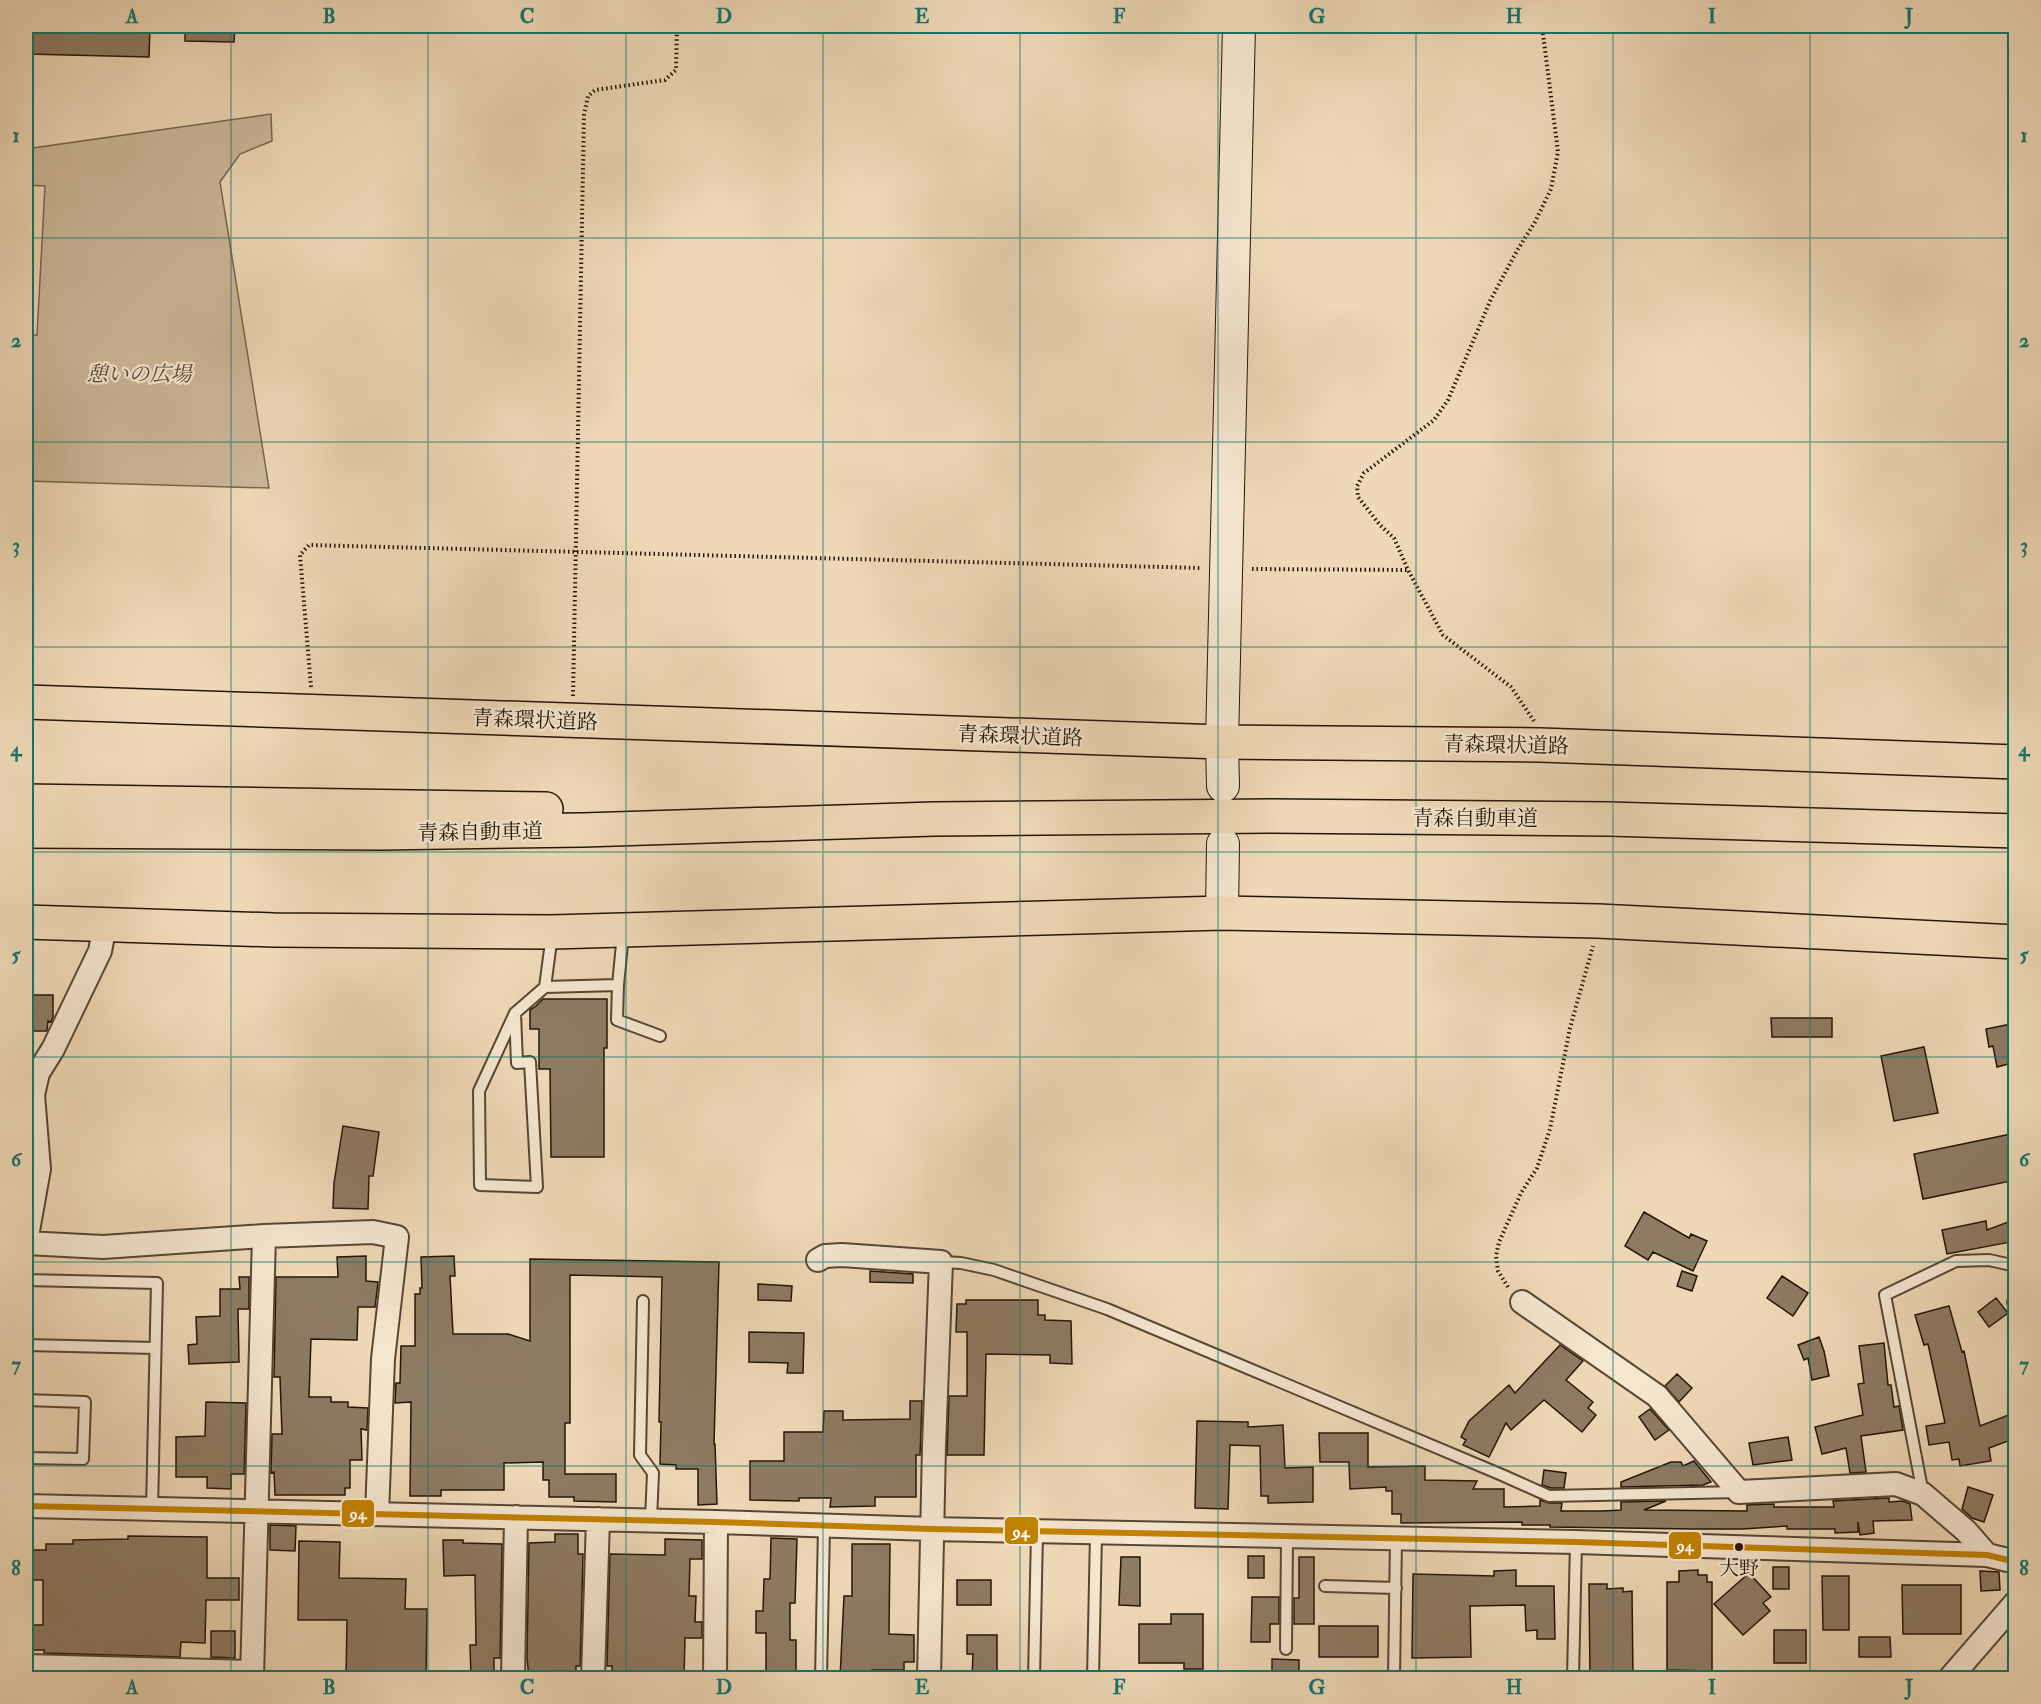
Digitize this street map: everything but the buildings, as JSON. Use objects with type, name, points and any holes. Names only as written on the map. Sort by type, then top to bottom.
[{"type":"highway","name":"青森環状道路","points":[[26,702],[1222,742],[1540,745],[2016,762]]},
{"type":"highway","name":"青森自動車道","points":[[26,801],[585,809],[934,819]]},
{"type":"highway","name":"青森自動車道","points":[[26,831],[382,833],[583,830],[934,819],[1283,816],[1609,819],[2016,831]]},
{"type":"highway","points":[[26,922],[274,930],[552,932],[1222,913],[1598,921],[2016,942]]},
{"type":"street","points":[[1223,786],[1222,742],[1239,26]]},
{"type":"street","points":[[1222,843],[1222,913]]},
{"type":"street","points":[[105,925],[99,951],[53,1049],[32,1073],[39,1169],[26,1243],[103,1247],[264,1236],[373,1232],[397,1237],[383,1359],[377,1514]]},
{"type":"street","points":[[26,1666],[252,1675],[264,1236]]},
{"type":"street","points":[[818,1260],[825,1256],[842,1255],[941,1262],[929,1678]]},
{"type":"street","points":[[1522,1302],[1657,1396],[1739,1492],[1896,1484],[1923,1494],[1966,1531],[1987,1555]]},
{"type":"street","points":[[26,1506],[651,1520],[1037,1532],[1576,1542],[1987,1555],[2016,1562]]},
{"type":"street","points":[[513,1678],[516,1517]]},
{"type":"street","points":[[593,1678],[598,1519]]},
{"type":"street","points":[[715,1678],[716,1522]]},
{"type":"street","points":[[1950,1678],[2016,1602]]},
{"type":"lane","points":[[624,930],[617,1020],[660,1036]]},
{"type":"lane","points":[[545,987],[552,932]]},
{"type":"lane","points":[[515,1013],[517,1063],[530,1062],[537,1187],[480,1185],[480,1091],[515,1013],[545,987],[618,985]]},
{"type":"lane","points":[[1923,1494],[1885,1295],[1956,1262],[1989,1260],[2016,1266]]},
{"type":"lane","points":[[941,1262],[961,1263],[994,1270],[1107,1309],[1549,1496],[1739,1492]]},
{"type":"lane","points":[[26,1280],[157,1283],[152,1509]]},
{"type":"lane","points":[[643,1301],[640,1455],[653,1473],[651,1520]]},
{"type":"lane","points":[[26,1345],[156,1348]]},
{"type":"lane","points":[[26,1400],[85,1402],[83,1459],[26,1458]]},
{"type":"lane","points":[[821,1678],[824,1526]]},
{"type":"lane","points":[[1034,1678],[1037,1532]]},
{"type":"lane","points":[[1093,1678],[1096,1533]]},
{"type":"lane","points":[[1286,1649],[1287,1537]]},
{"type":"lane","points":[[1394,1678],[1396,1538]]},
{"type":"lane","points":[[1573,1678],[1576,1542]]},
{"type":"lane","points":[[1325,1586],[1396,1588]]},
{"type":"path","points":[[572,721],[584,115],[588,96],[595,90],[665,80],[676,70],[677,26]]},
{"type":"path","points":[[1540,745],[1533,718],[1511,687],[1443,635],[1408,570],[1394,538],[1380,525],[1358,497],[1357,486],[1364,473],[1434,420],[1448,400],[1491,299],[1551,189],[1558,152],[1542,26]]},
{"type":"path","points":[[314,712],[300,555],[309,545],[1226,568],[1408,570]]},
{"type":"path","points":[[1522,1302],[1503,1281],[1498,1272],[1496,1256],[1499,1242],[1521,1193],[1537,1168],[1550,1129],[1570,1029],[1598,921]]},
{"type":"green space","name":"憩いの広場","points":[[271,114],[272,141],[240,154],[220,182],[269,488],[26,481],[26,335],[37,335],[45,186],[26,185],[26,149]]},
{"type":"transit line","name":"94","points":[[26,1506],[932,1529],[1576,1542],[1987,1555],[2016,1562]]},
{"type":"place","name":"大野","points":[[1739,1547]]}]
